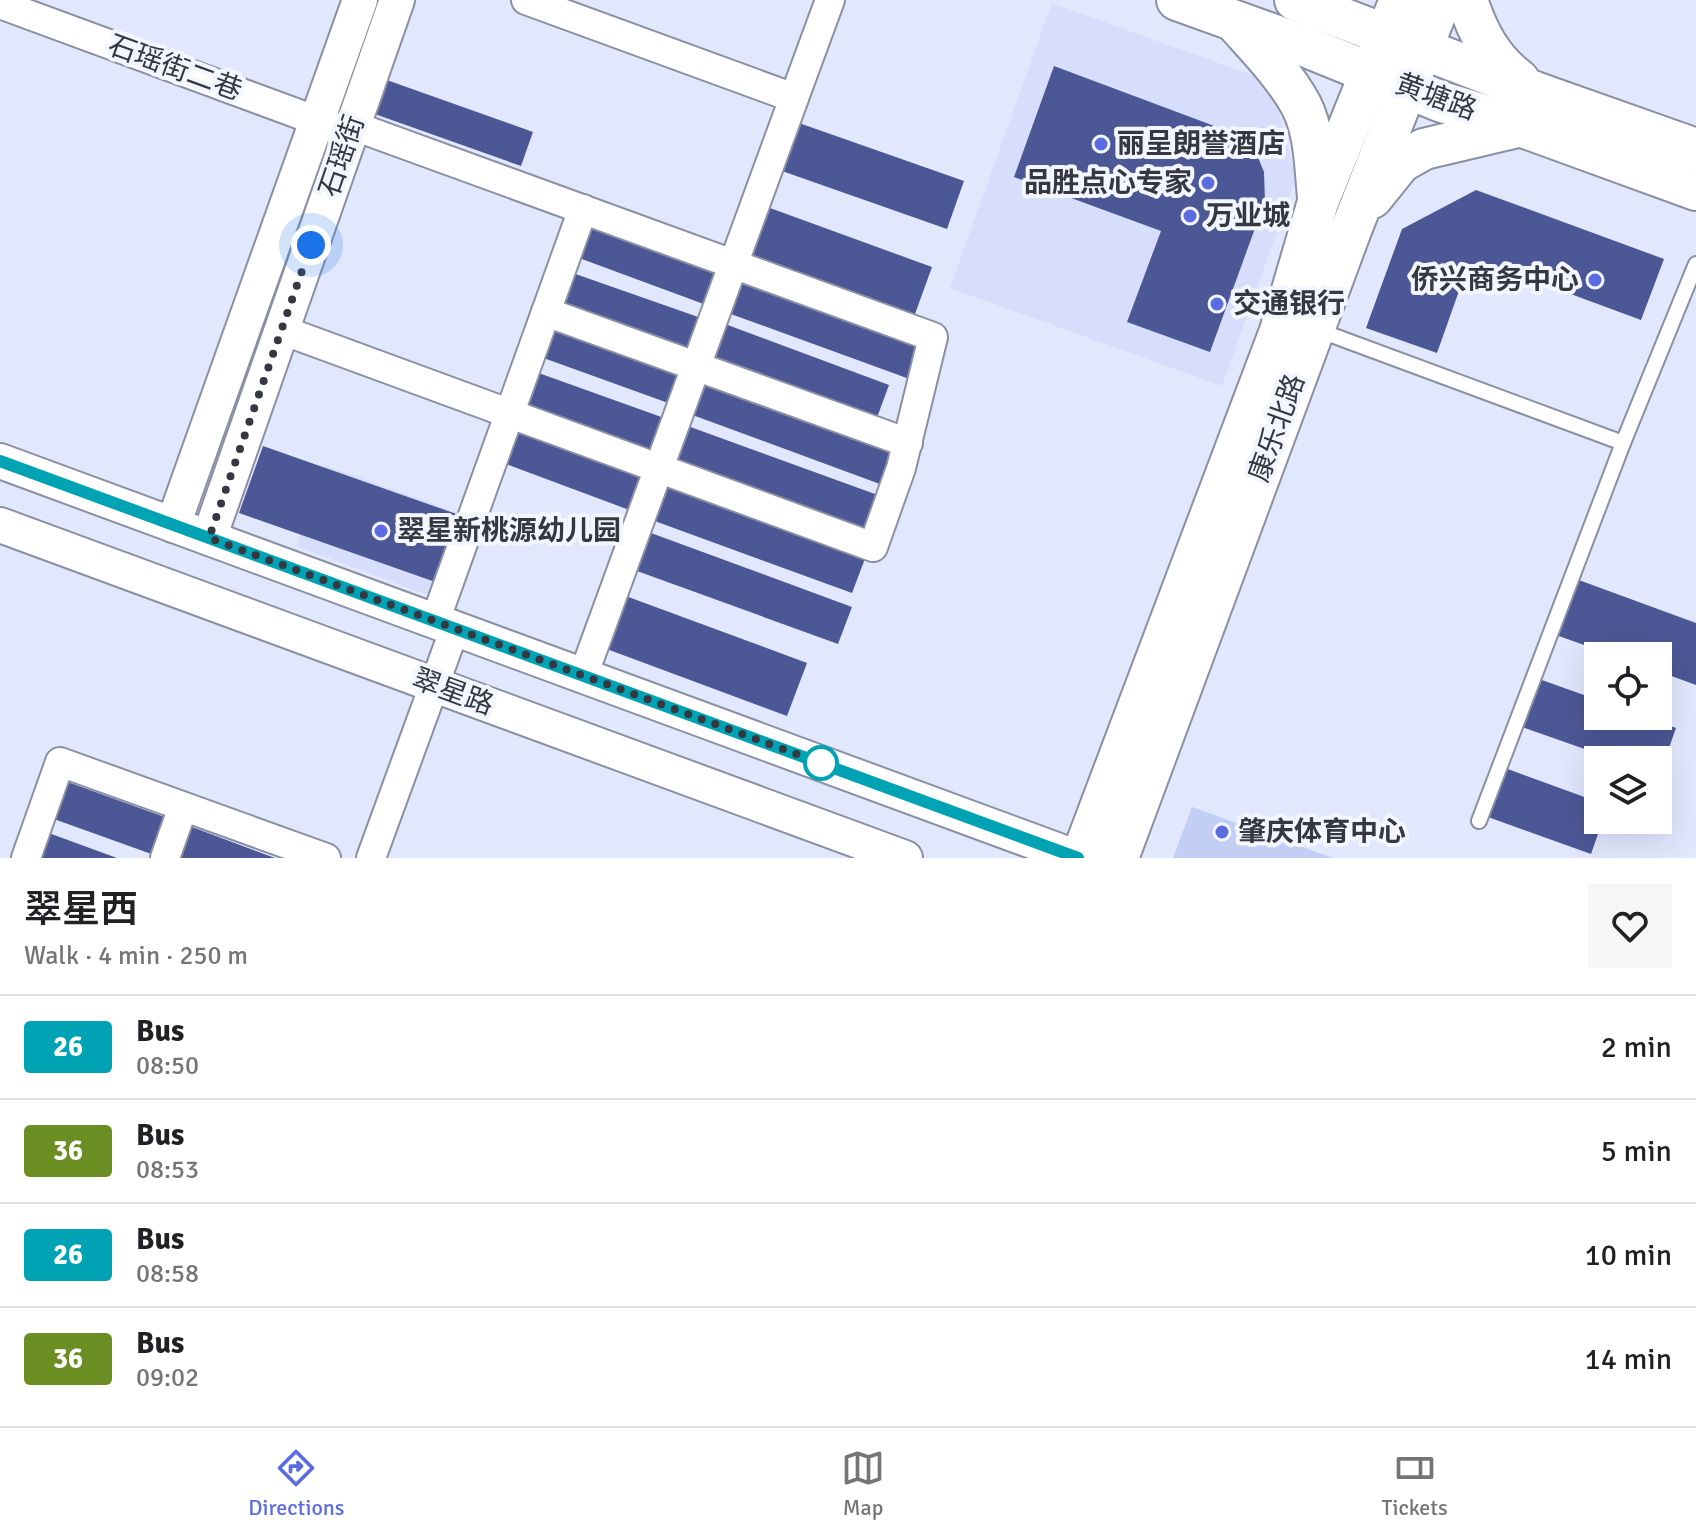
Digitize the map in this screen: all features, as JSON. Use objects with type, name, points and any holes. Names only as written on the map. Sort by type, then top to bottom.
[{"type":"main road","name":"黄塘路","points":[[1177,0],[1442,102],[1528,109],[1696,149]]},
{"type":"main road","name":"黄塘路","points":[[1295,0],[1402,28],[1528,109],[1696,190]]},
{"type":"main road","name":"康乐北路","points":[[1080,858],[1185,630],[1314,329],[1380,154],[1388,80],[1402,28],[1441,0]]},
{"type":"main road","points":[[1351,230],[1385,179],[1401,162],[1424,149],[1528,109],[1506,70],[1484,44],[1467,0]]},
{"type":"main road","points":[[1235,22],[1284,79],[1302,107],[1312,141],[1318,202]]},
{"type":"main road","name":"康乐北路","points":[[1118,858],[1185,630],[1318,202],[1344,136],[1388,80]]},
{"type":"main road","points":[[1344,136],[1380,154]]},
{"type":"street","name":"石瑶街","points":[[173,525],[360,0]]},
{"type":"street","name":"石瑶街","points":[[209,538],[397,0]]},
{"type":"street","points":[[526,0],[794,98]]},
{"type":"street","points":[[583,676],[830,0]]},
{"type":"street","name":"石瑶街二巷","points":[[0,4],[350,133],[365,130],[933,337],[908,443]]},
{"type":"street","points":[[371,858],[434,685],[445,625],[509,413],[583,209]]},
{"type":"street","points":[[282,330],[873,547],[908,443],[546,312]]},
{"type":"street","points":[[0,461],[1080,858]]},
{"type":"street","name":"翠星路","points":[[0,525],[905,858]]},
{"type":"street","points":[[26,858],[60,762],[326,858]]},
{"type":"street","points":[[165,858],[183,807]]},
{"type":"lane","points":[[1479,821],[1623,443],[1696,264]]},
{"type":"lane","points":[[1314,329],[1623,443]]},
{"type":"shaded area","points":[[1052,3],[1271,82],[1296,179],[1222,386],[950,288]]},
{"type":"shaded area","name":"翠星新桃源幼儿园","points":[[325,465],[466,516],[436,598],[296,546]]},
{"type":"shaded area","name":"肇庆体育中心","points":[[1192,807],[1333,858],[1173,858]]},
{"type":"building","name":"万业城","points":[[1054,66],[1217,127],[1244,140],[1257,155],[1264,172],[1265,201],[1210,352],[1127,322],[1161,231],[1014,177]]},
{"type":"building","points":[[384,79],[533,132],[521,166],[372,113]]},
{"type":"building","points":[[799,123],[964,181],[947,229],[782,171]]},
{"type":"building","name":"侨兴商务中心","points":[[1476,190],[1664,259],[1641,320],[1506,270],[1459,291],[1437,353],[1366,328],[1402,229]]},
{"type":"building","points":[[770,208],[932,267],[915,314],[753,255]]},
{"type":"building","points":[[586,216],[723,267],[709,306],[571,255]]},
{"type":"building","points":[[567,271],[701,318],[689,354],[554,307]]},
{"type":"building","points":[[742,273],[930,340],[915,381],[728,313]]},
{"type":"building","points":[[551,320],[684,367],[671,404],[538,356]]},
{"type":"building","points":[[725,324],[889,385],[875,423],[711,364]]},
{"type":"building","points":[[533,371],[667,419],[653,459],[519,409]]},
{"type":"building","points":[[701,376],[902,449],[888,487],[687,413]]},
{"type":"building","points":[[511,424],[646,474],[632,511],[498,461]]},
{"type":"building","points":[[685,425],[886,498],[872,536],[672,462]]},
{"type":"building","name":"翠星新桃源幼儿园","points":[[263,446],[465,517],[441,584],[239,513]]},
{"type":"building","points":[[666,482],[866,556],[852,593],[652,520]]},
{"type":"building","points":[[651,533],[852,607],[838,644],[637,571]]},
{"type":"building","points":[[1576,579],[1696,623],[1696,685],[1672,676],[1672,642],[1584,642],[1584,645],[1556,635]]},
{"type":"building","points":[[623,595],[807,663],[787,716],[604,648]]},
{"type":"building","points":[[1539,679],[1584,695],[1584,730],[1676,728],[1670,746],[1584,746],[1584,749],[1522,727]]},
{"type":"building","points":[[1505,768],[1584,797],[1584,834],[1598,834],[1591,854],[1488,817]]},
{"type":"building","points":[[65,781],[170,819],[157,856],[51,818]]},
{"type":"building","points":[[184,824],[275,858],[171,858]]},
{"type":"building","points":[[46,832],[117,858],[36,858]]},
{"type":"bus line","name":"26","points":[[0,461],[1078,858]]},
{"type":"place","name":"丽呈朗誉酒店","points":[[1101,144]]},
{"type":"place","name":"品胜点心专家","points":[[1208,183]]},
{"type":"place","name":"万业城","points":[[1190,216]]},
{"type":"place","name":"侨兴商务中心","points":[[1595,280]]},
{"type":"place","name":"交通银行","points":[[1217,304]]},
{"type":"place","name":"翠星新桃源幼儿园","points":[[381,531]]},
{"type":"place","name":"肇庆体育中心","points":[[1222,832]]},
{"type":"route","points":[[311,245],[209,538],[821,763]]}]
